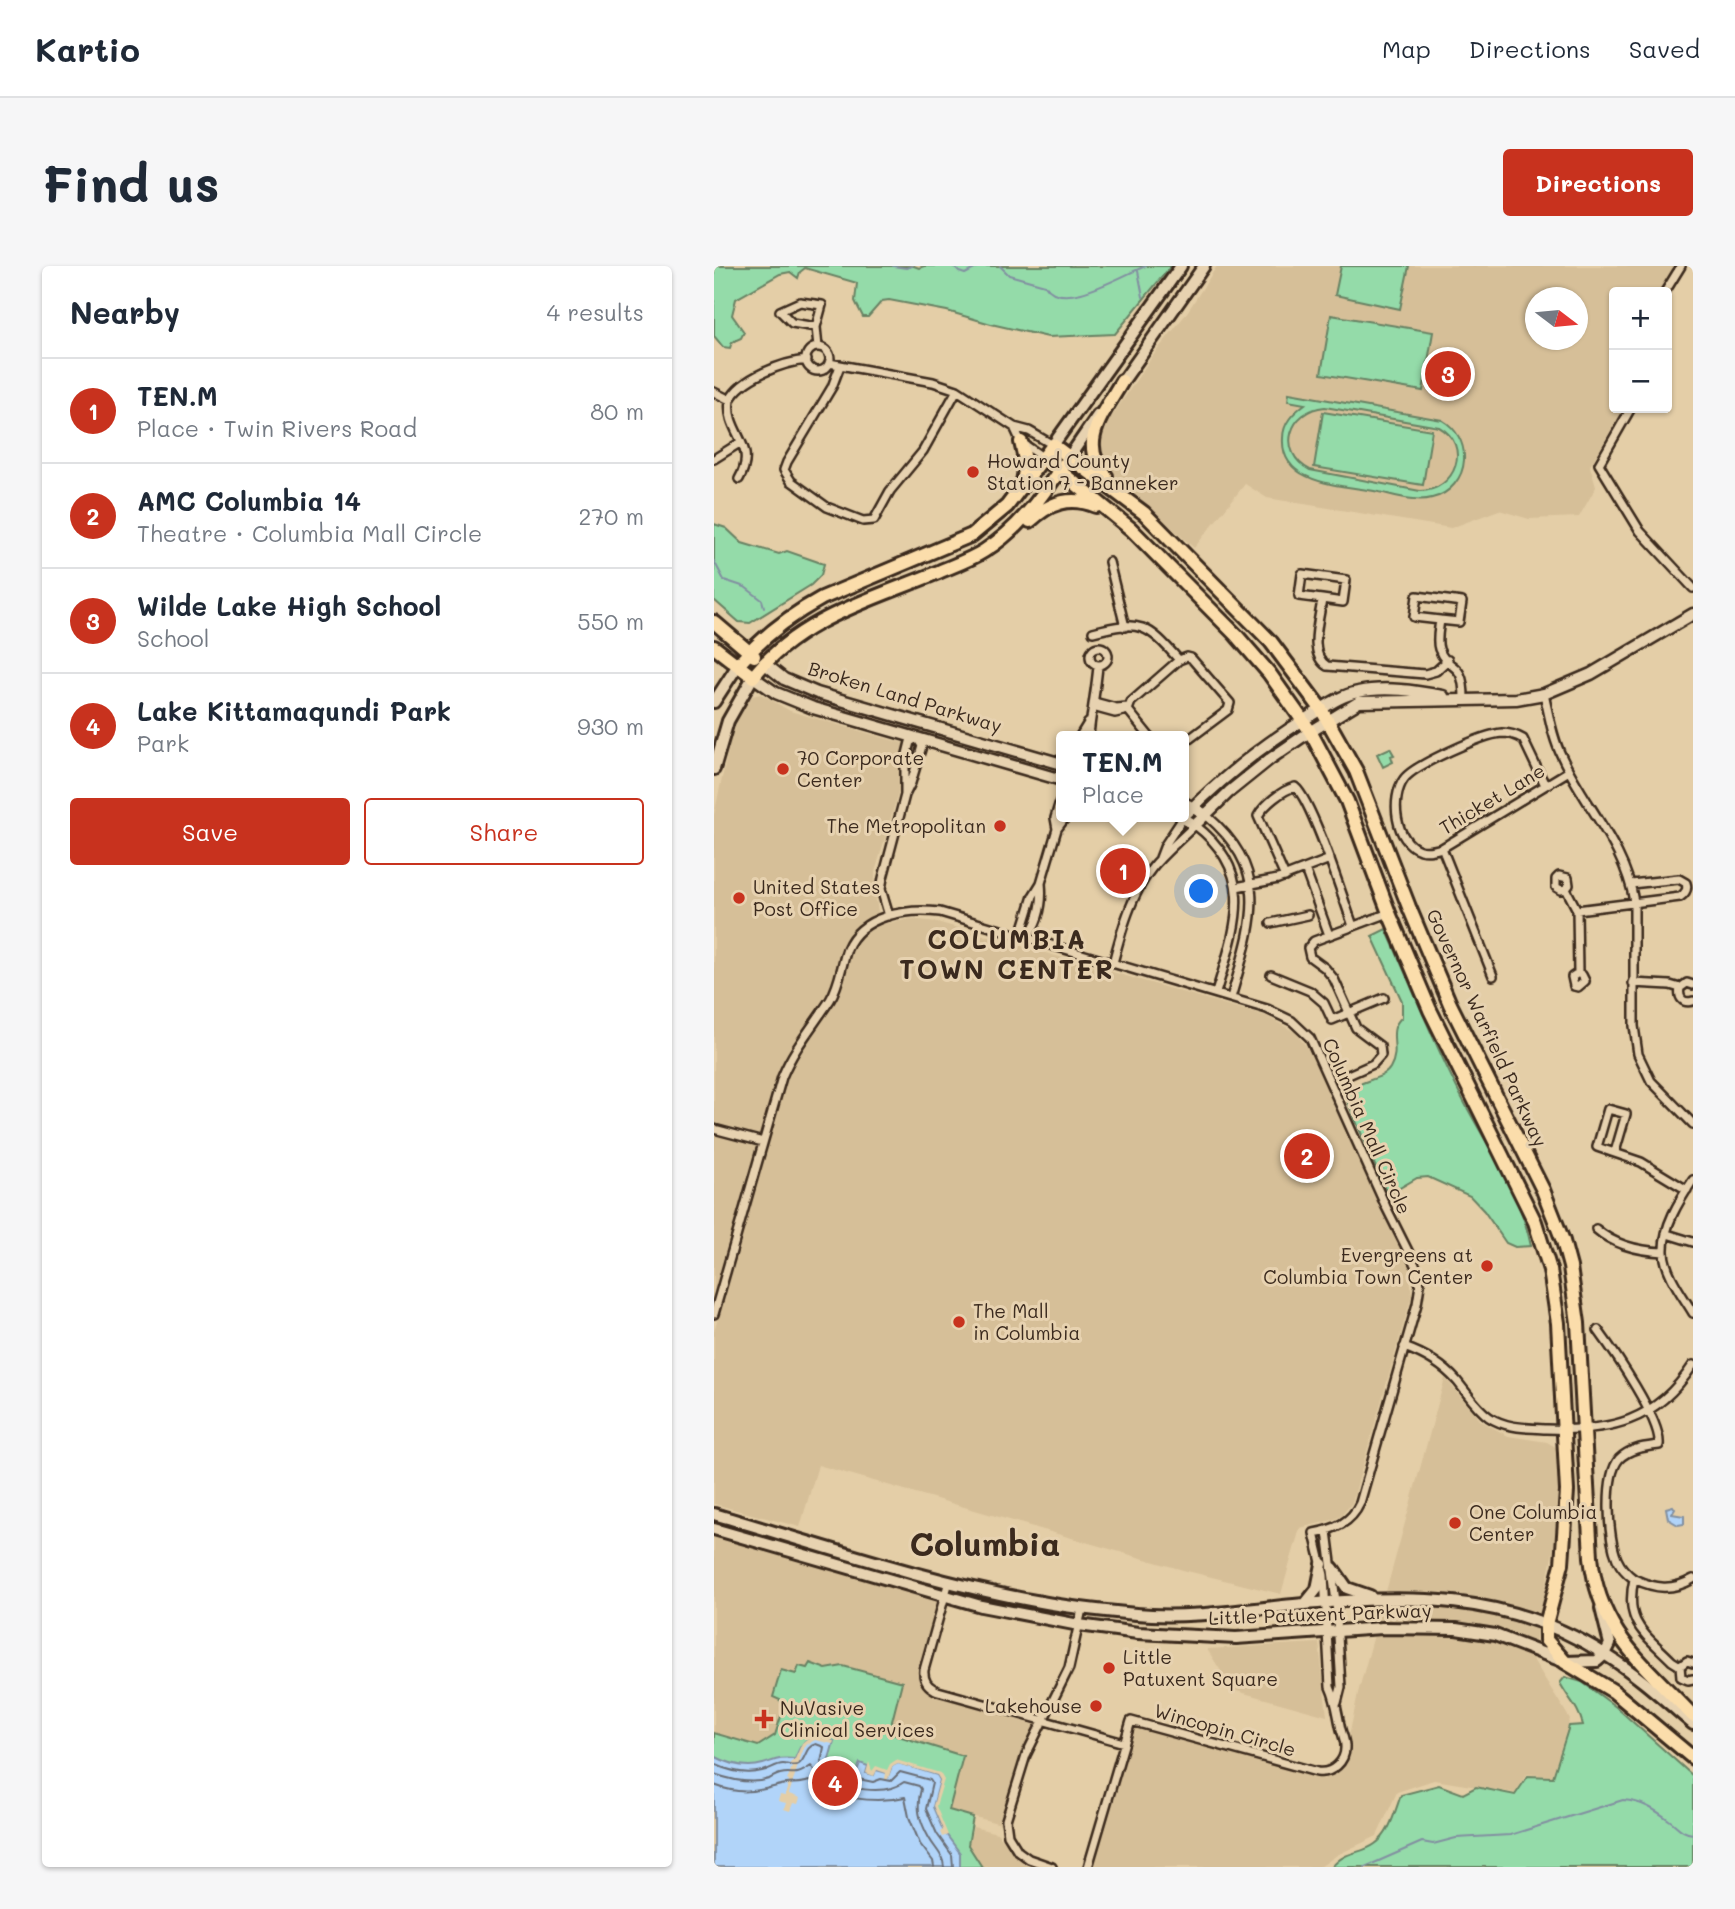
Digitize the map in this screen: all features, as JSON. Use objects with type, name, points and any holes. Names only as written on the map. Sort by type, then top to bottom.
[{"type":"main road","points":[[714,702],[749,651],[783,621],[822,598],[972,535],[991,521],[1021,490],[1181,266]]},
{"type":"main road","points":[[983,552],[1021,521],[1059,472],[1204,266]]},
{"type":"main road","points":[[1122,382],[1095,429],[1092,447],[1098,467],[1122,495]]},
{"type":"main road","points":[[1021,442],[1026,464],[1021,490]]},
{"type":"main road","name":"Governor Warfield Parkway","points":[[1053,445],[1122,495],[1167,535],[1271,642],[1325,715],[1367,795],[1413,918],[1450,1004],[1556,1218],[1575,1293],[1591,1557],[1599,1598],[1605,1614],[1625,1645],[1693,1716]]},
{"type":"main road","name":"Governor Warfield Parkway","points":[[1044,458],[1113,514],[1236,635],[1269,673],[1307,726],[1346,801],[1430,1010],[1524,1198],[1543,1246],[1555,1294],[1564,1429],[1567,1491],[1565,1536],[1562,1564],[1546,1624]]},
{"type":"main road","points":[[714,769],[728,721],[753,677],[764,663],[795,636],[813,625],[983,552],[1006,540],[1044,508],[1057,502],[1081,501],[1113,514]]},
{"type":"main road","name":"Broken Land Parkway","points":[[714,622],[764,663]]},
{"type":"main road","name":"Broken Land Parkway","points":[[714,647],[753,677]]},
{"type":"main road","name":"Little Patuxent Parkway","points":[[714,1514],[949,1581],[1016,1598],[1082,1609],[1178,1615],[1380,1598],[1458,1601],[1500,1609],[1546,1624],[1605,1654],[1693,1724]]},
{"type":"main road","name":"Little Patuxent Parkway","points":[[714,1529],[1013,1614],[1138,1633],[1211,1638],[1406,1628],[1478,1632],[1514,1641],[1565,1662],[1613,1691],[1693,1758]]},
{"type":"main road","points":[[1305,1604],[1317,1589],[1322,1564]]},
{"type":"main road","points":[[1333,1568],[1347,1588],[1380,1598]]},
{"type":"main road","points":[[1546,1624],[1546,1640],[1565,1662],[1597,1661],[1605,1654],[1610,1639],[1599,1598]]},
{"type":"street","points":[[1668,287],[1681,266]]},
{"type":"street","points":[[816,327],[793,323],[780,311],[800,302],[822,305],[816,327],[818,347]]},
{"type":"street","points":[[818,347],[827,351],[829,363],[824,369],[816,370],[810,367],[807,360],[810,351],[818,347]]},
{"type":"street","points":[[739,479],[747,458],[730,418],[730,400],[738,388],[751,379],[782,365],[807,360]]},
{"type":"street","points":[[829,363],[933,382],[957,390],[1014,427],[1029,431],[1053,445]]},
{"type":"street","points":[[840,366],[832,387],[787,462],[785,470],[791,481],[823,505],[867,522],[877,517],[890,491],[916,461],[957,390]]},
{"type":"street","points":[[714,392],[730,400]]},
{"type":"street","points":[[1628,413],[1599,464],[1640,531],[1693,588]]},
{"type":"street","points":[[1014,427],[1021,442],[1044,458]]},
{"type":"street","points":[[714,459],[741,442]]},
{"type":"street","points":[[1109,562],[1125,626]]},
{"type":"street","points":[[1302,574],[1346,580],[1343,602],[1322,599],[1299,596],[1302,574]]},
{"type":"street","points":[[1416,596],[1462,602],[1459,622],[1440,620],[1414,617],[1416,596]]},
{"type":"street","points":[[1322,599],[1316,649],[1320,661],[1326,666],[1425,674],[1436,671],[1448,660]]},
{"type":"street","points":[[1231,998],[1250,927],[1251,884],[1248,870],[1236,845],[1206,814],[1189,805],[1242,762],[1325,715],[1359,702],[1516,699],[1544,694],[1591,674],[1693,614]]},
{"type":"street","points":[[1440,620],[1438,646],[1463,676],[1465,699]]},
{"type":"street","points":[[1093,632],[1140,626],[1152,631],[1179,660]]},
{"type":"street","points":[[1093,707],[1112,716],[1128,709],[1131,702],[1179,660],[1187,657],[1196,661],[1230,703],[1227,710],[1189,739]]},
{"type":"street","name":"Broken Land Parkway","points":[[764,663],[784,679],[817,693],[1056,762]]},
{"type":"street","points":[[1089,731],[1098,666]]},
{"type":"street","name":"Broken Land Parkway","points":[[753,677],[801,704],[1056,778]]},
{"type":"street","points":[[1544,694],[1555,738],[1569,771],[1632,884],[1635,1041],[1640,1061],[1651,1082],[1693,1124]]},
{"type":"street","points":[[1093,707],[1128,709],[1145,731]]},
{"type":"street","points":[[1083,731],[1089,722]]},
{"type":"street","points":[[1113,963],[1138,893],[1160,859],[1206,814],[1307,726]]},
{"type":"street","points":[[1442,848],[1426,851],[1416,848],[1408,843],[1400,825],[1396,803],[1399,787],[1408,774],[1416,769],[1476,740],[1510,733],[1523,739],[1534,767],[1545,785]]},
{"type":"street","points":[[889,916],[881,889],[905,795],[922,746],[917,738],[910,743],[905,762],[905,795]]},
{"type":"street","name":"Thicket Lane","points":[[1493,976],[1442,848],[1569,771]]},
{"type":"street","points":[[1284,877],[1258,816],[1261,810],[1288,788],[1295,787],[1299,790],[1329,859],[1353,926]]},
{"type":"street","points":[[1056,815],[1057,829]]},
{"type":"street","points":[[1189,821],[1208,835],[1224,853],[1236,887],[1236,925],[1216,993]]},
{"type":"street","points":[[1027,937],[1034,928],[1043,899],[1041,883],[1057,829],[1062,822]]},
{"type":"street","points":[[1160,859],[1165,845],[1180,822]]},
{"type":"street","points":[[1236,887],[1284,877],[1329,859]]},
{"type":"street","points":[[1305,869],[1329,935]]},
{"type":"street","points":[[1577,910],[1680,897],[1687,887],[1686,883],[1679,879],[1632,884]]},
{"type":"street","points":[[1566,889],[1577,910],[1578,973]]},
{"type":"street","name":"Columbia Mall Circle","points":[[714,1314],[789,1060],[835,990],[854,936],[869,924],[912,910],[940,912],[1267,1009],[1292,1021],[1310,1038],[1317,1050],[1377,1188],[1419,1275],[1417,1304],[1360,1503],[1346,1522],[1327,1531],[1314,1533],[1322,1564]]},
{"type":"street","points":[[1346,1076],[1376,1063],[1382,1051],[1378,1043],[1356,1028],[1334,979],[1308,954],[1310,944],[1390,913]]},
{"type":"street","points":[[1271,923],[1308,915]]},
{"type":"street","points":[[1271,975],[1310,991],[1324,1003],[1332,1020],[1384,998]]},
{"type":"street","points":[[1633,984],[1670,985],[1680,988]]},
{"type":"street","points":[[1693,985],[1684,984],[1679,993],[1681,1000],[1693,1001]]},
{"type":"street","points":[[1615,1152],[1626,1114],[1608,1109],[1597,1147],[1650,1167],[1686,1190]]},
{"type":"street","points":[[714,1129],[763,1142]]},
{"type":"street","points":[[1693,1180],[1672,1217],[1664,1252],[1673,1277],[1693,1313]]},
{"type":"street","points":[[1595,1229],[1610,1240],[1640,1250],[1664,1252]]},
{"type":"street","points":[[1667,1234],[1693,1242]]},
{"type":"street","points":[[1598,1330],[1629,1375],[1660,1432],[1659,1445],[1636,1449],[1623,1455],[1612,1471],[1609,1487],[1615,1557],[1626,1573],[1634,1579],[1657,1588],[1666,1589],[1693,1579]]},
{"type":"street","points":[[1404,1347],[1423,1354],[1444,1369],[1492,1419],[1518,1427],[1584,1429],[1625,1423],[1648,1412],[1674,1391],[1693,1365]]},
{"type":"street","points":[[1327,1531],[1333,1568],[1331,1632]]},
{"type":"street","points":[[1322,1564],[1331,1602]]},
{"type":"street","points":[[1634,1579],[1634,1620],[1664,1653],[1680,1666],[1681,1677],[1693,1679]]},
{"type":"street","points":[[949,1581],[923,1670],[926,1682],[938,1691],[1124,1743]]},
{"type":"street","points":[[1052,1867],[1023,1855],[1010,1840],[1006,1826],[1026,1755],[1069,1668],[1082,1609]]},
{"type":"street","name":"Wincopin Circle","points":[[1088,1867],[1131,1721],[1317,1772],[1327,1773],[1332,1770],[1342,1760],[1345,1751],[1337,1704],[1341,1687],[1331,1632]]},
{"type":"street","points":[[1680,1666],[1687,1661],[1693,1663]]},
{"type":"shaded area","points":[[1217,266],[1674,266],[1662,287],[1609,287],[1609,413],[1621,413],[1590,466],[1596,487],[1579,517],[1529,519],[1499,510],[1451,528],[1267,498],[1245,484],[1194,548],[1103,465],[1099,455],[1099,444],[1106,425],[1151,358],[1186,314]]},
{"type":"shaded area","points":[[761,694],[790,711],[906,744],[900,787],[875,872],[878,912],[851,931],[843,946],[828,993],[791,1046],[783,1063],[714,1297],[714,815],[731,737],[752,696]]},
{"type":"shaded area","points":[[910,919],[937,922],[1266,1016],[1295,1032],[1310,1051],[1409,1266],[1412,1295],[1352,1503],[1341,1516],[1333,1520],[1300,1528],[1281,1594],[1183,1570],[818,1465],[800,1527],[714,1504],[714,1332],[783,1089],[795,1060],[835,1000],[851,953],[860,937],[883,924]]},
{"type":"shaded area","points":[[1445,1378],[1481,1421],[1508,1436],[1547,1442],[1559,1449],[1559,1521],[1532,1658],[1570,1719],[1552,1776],[1527,1774],[1515,1793],[1434,1780],[1397,1792],[1377,1836],[1337,1855],[1320,1867],[1094,1867],[1135,1725],[1324,1779],[1343,1766],[1358,1693]]},
{"type":"shaded area","points":[[714,1534],[938,1598],[919,1669],[926,1689],[933,1695],[1035,1725],[1022,1753],[1001,1824],[949,1810],[963,1756],[889,1734],[902,1682],[843,1666],[826,1669],[810,1663],[773,1697],[780,1700],[784,1707],[775,1735],[758,1746],[714,1733]]},
{"type":"shaded area","points":[[1319,1643],[1327,1716],[1233,1690],[1207,1649]]},
{"type":"shaded area","points":[[973,1827],[997,1833],[1028,1867],[983,1867],[969,1845]]},
{"type":"green space","points":[[714,266],[1171,266],[1115,334],[1048,337],[947,311],[889,300],[882,301],[868,317],[863,317],[855,301],[857,283],[805,268],[798,278],[790,272],[780,274],[736,299],[732,315],[744,332],[741,338],[732,342],[730,348],[723,347],[714,336]]},
{"type":"green space","points":[[1341,266],[1409,266],[1400,309],[1335,295]]},
{"type":"green space","points":[[1331,315],[1433,332],[1423,391],[1321,374]]},
{"type":"green space","points":[[1289,393],[1442,420],[1461,442],[1464,460],[1461,473],[1450,489],[1439,496],[1425,499],[1403,498],[1315,480],[1291,465],[1285,454],[1283,438],[1287,423],[1305,404],[1288,401]],"holes":[[[1325,407],[1439,427],[1449,435],[1455,445],[1455,466],[1443,484],[1420,491],[1310,470],[1299,462],[1290,443],[1295,424],[1313,410]]]},
{"type":"green space","points":[[1323,412],[1432,430],[1423,485],[1314,467]]},
{"type":"green space","points":[[714,524],[726,528],[742,543],[779,554],[787,551],[824,564],[821,575],[811,585],[750,623],[739,622],[714,600]]},
{"type":"green space","points":[[1390,748],[1394,755],[1391,756],[1393,762],[1383,767],[1377,754]]},
{"type":"green space","points":[[1386,929],[1451,1076],[1519,1205],[1531,1246],[1515,1247],[1506,1243],[1470,1196],[1428,1177],[1417,1178],[1391,1193],[1385,1189],[1346,1098],[1354,1087],[1386,1073],[1395,1054],[1394,1034],[1402,1017],[1402,1001],[1372,936]]},
{"type":"green space","points":[[810,1663],[826,1669],[843,1666],[902,1682],[889,1733],[963,1756],[949,1810],[973,1817],[968,1845],[982,1867],[714,1867],[714,1733],[758,1746],[775,1735],[784,1707],[780,1700],[773,1697],[781,1670],[796,1674],[799,1666],[807,1668]]},
{"type":"green space","points":[[1565,1677],[1582,1682],[1616,1707],[1693,1776],[1693,1867],[1332,1867],[1347,1855],[1380,1840],[1391,1822],[1401,1795],[1439,1785],[1463,1794],[1476,1787],[1515,1795],[1528,1776],[1553,1777],[1569,1726],[1583,1725],[1560,1683]]},
{"type":"water","points":[[1673,1506],[1675,1509],[1672,1514],[1684,1516],[1684,1524],[1678,1525],[1668,1519],[1666,1508]]},
{"type":"water","points":[[815,1736],[834,1741],[828,1763],[857,1771],[860,1763],[868,1766],[866,1773],[874,1775],[876,1770],[887,1773],[887,1779],[892,1766],[898,1763],[937,1775],[940,1780],[933,1807],[943,1830],[960,1853],[960,1867],[714,1867],[714,1756],[744,1766],[795,1759],[802,1744]]},
{"type":"pier","points":[[815,1736],[834,1741],[833,1744],[815,1740],[804,1746],[789,1794],[800,1798],[798,1804],[793,1803],[790,1811],[784,1809],[786,1803],[778,1801],[780,1795],[785,1796],[792,1767],[790,1763],[795,1759],[802,1743]]},
{"type":"pier","points":[[896,1760],[940,1773],[944,1780],[936,1806],[948,1835],[942,1837],[940,1832],[943,1830],[933,1806],[940,1780],[937,1775],[898,1764],[892,1767],[888,1779],[885,1779],[886,1773],[877,1770],[874,1776],[866,1773],[869,1762],[872,1771],[876,1766],[887,1770]]},
{"type":"waterway","points":[[893,266],[912,266]]},
{"type":"waterway","points":[[953,266],[965,274],[980,266]]},
{"type":"waterway","points":[[1000,266],[1009,275],[1045,285],[1053,293],[1065,295],[1094,289],[1146,266]]},
{"type":"waterway","points":[[1138,271],[1143,297]]},
{"type":"waterway","points":[[714,561],[724,580],[745,587],[762,600],[764,607]]},
{"type":"waterway","points":[[1365,1867],[1422,1842],[1433,1844],[1456,1838],[1510,1835],[1623,1800],[1647,1806],[1683,1831],[1693,1834]]},
{"type":"place","name":"Wilde Lake High School","points":[[1448,374]]},
{"type":"place","name":"Howard County Station 7 - Banneker","points":[[973,472]]},
{"type":"place","name":"70 Corporate Center","points":[[783,769]]},
{"type":"place","name":"The Metropolitan","points":[[1000,826]]},
{"type":"place","name":"TEN.M","points":[[1123,871]]},
{"type":"place","name":"United States Post Office","points":[[739,898]]},
{"type":"place","name":"AMC Columbia 14","points":[[1307,1156]]},
{"type":"place","name":"Evergreens at Columbia Town Center","points":[[1487,1266]]},
{"type":"place","name":"The Mall in Columbia","points":[[959,1322]]},
{"type":"place","name":"One Columbia Center","points":[[1455,1523]]},
{"type":"place","name":"Little Patuxent Square","points":[[1109,1668]]},
{"type":"place","name":"Lakehouse","points":[[1096,1706]]},
{"type":"place","name":"NuVasive Clinical Services","points":[[764,1719]]},
{"type":"place","name":"Lake Kittamaqundi Park","points":[[835,1783]]},
{"type":"district","name":"COLUMBIA TOWN CENTER","points":[[1007,955]]},
{"type":"district","name":"Columbia","points":[[985,1544]]}]
